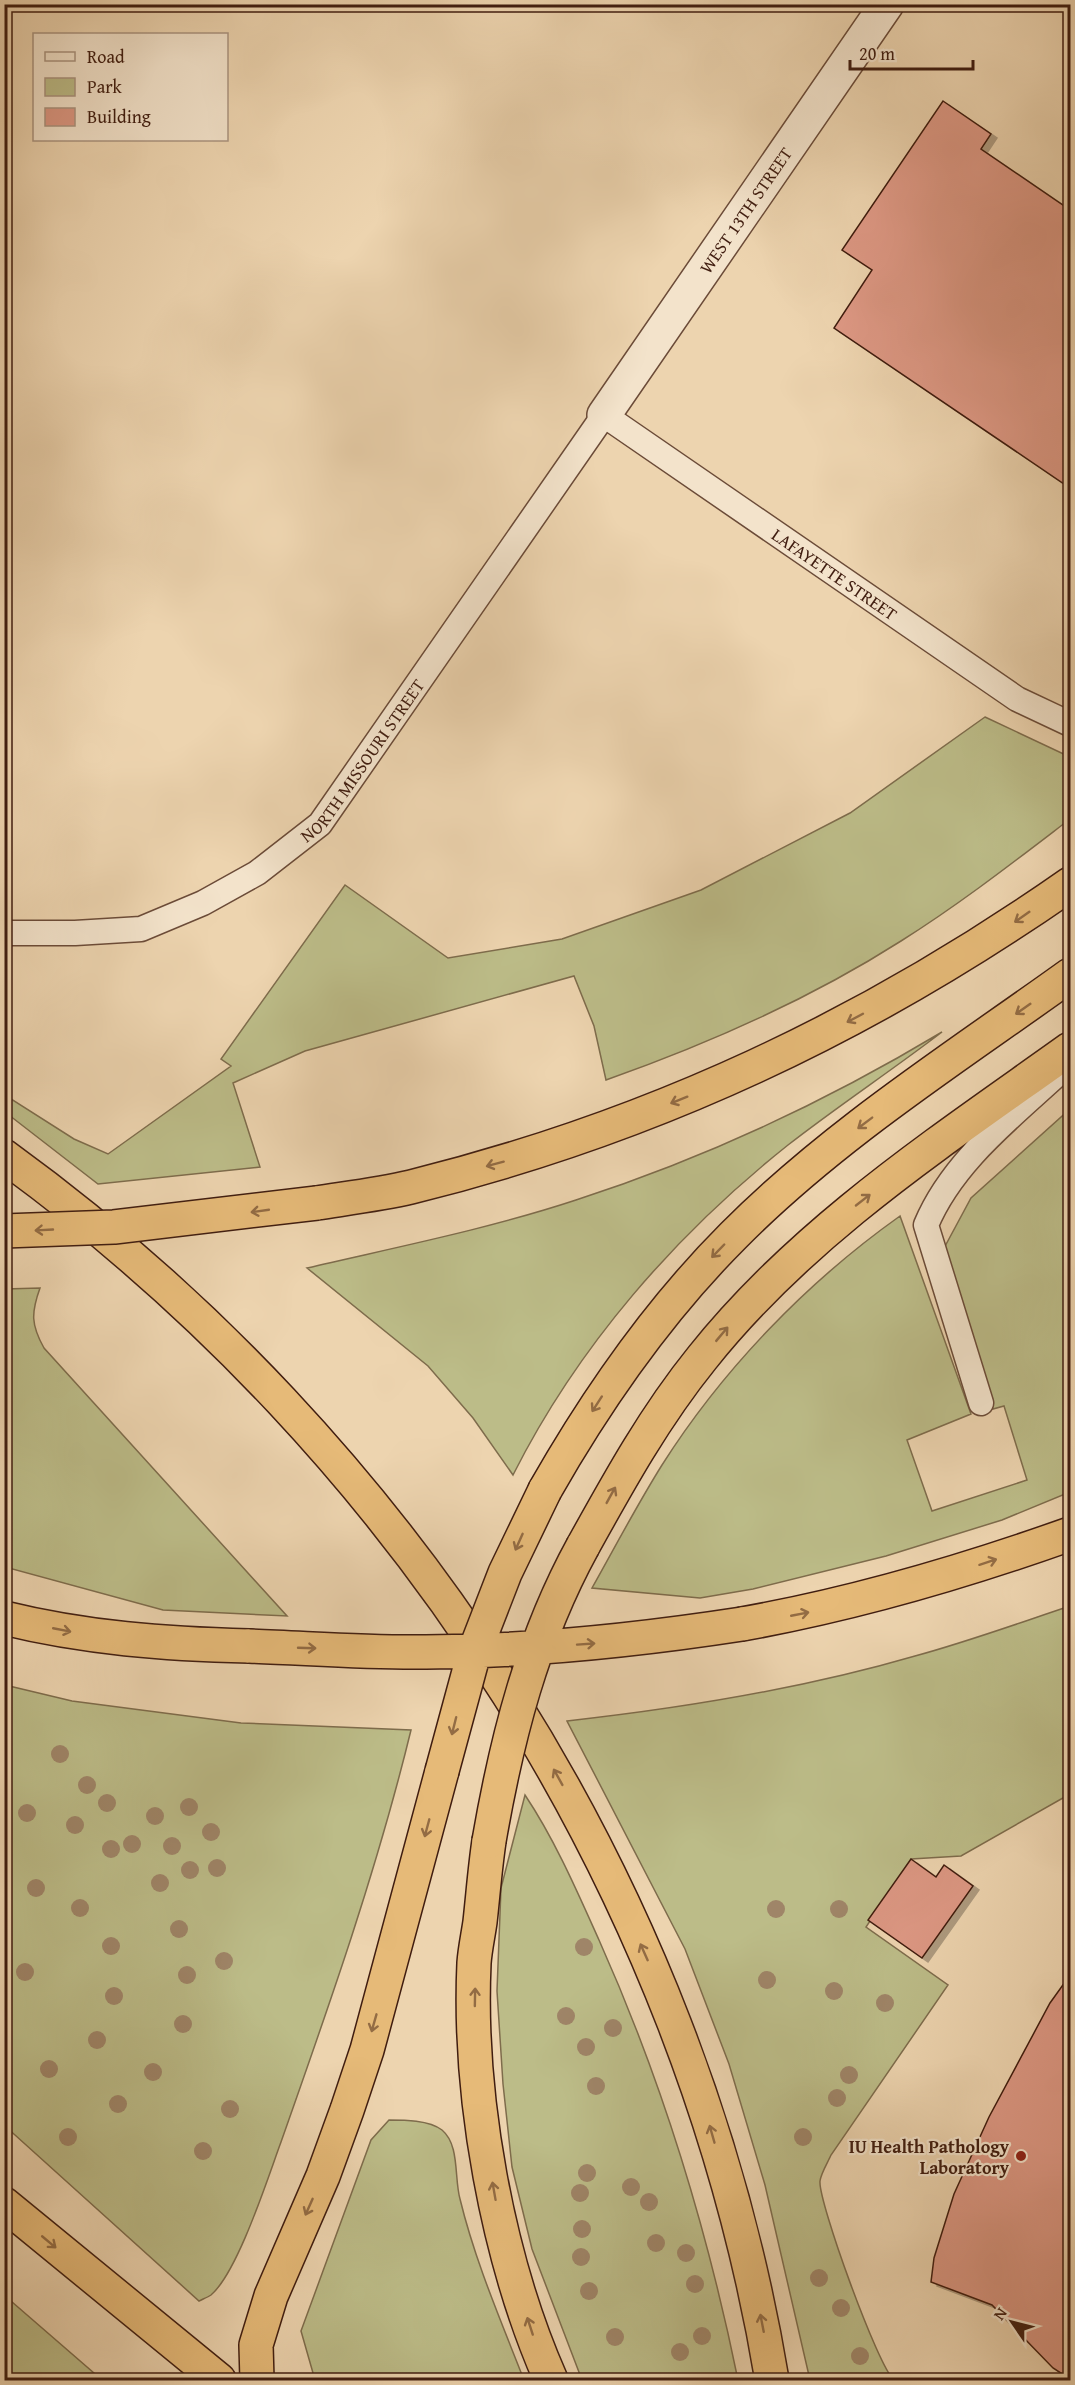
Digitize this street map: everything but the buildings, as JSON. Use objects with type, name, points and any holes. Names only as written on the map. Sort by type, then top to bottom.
[{"type":"highway","points":[[4,1232],[114,1227],[318,1203],[409,1187],[507,1161],[620,1124],[726,1081],[817,1039],[906,990],[1002,932],[1071,884]]},
{"type":"highway","points":[[257,2380],[256,2345],[271,2296],[323,2176],[354,2090],[474,1653],[505,1573],[545,1490],[583,1426],[635,1348],[734,1234],[848,1136],[1071,975]]},
{"type":"highway","points":[[551,2380],[516,2283],[497,2209],[479,2097],[474,2020],[474,1962],[489,1841],[501,1774],[524,1684],[557,1593],[626,1468],[675,1393],[715,1342],[769,1283],[843,1215],[884,1183],[1071,1049]]},
{"type":"highway","points":[[4,1156],[61,1198],[144,1266],[222,1339],[299,1418],[361,1489],[420,1564],[460,1619],[530,1727],[592,1839],[660,1986],[705,2112],[741,2230],[772,2380]]},
{"type":"highway","points":[[4,1618],[86,1635],[169,1644],[424,1652],[597,1643],[742,1624],[869,1597],[940,1577],[1071,1534]]},
{"type":"highway","points":[[4,2204],[219,2380]]},
{"type":"street","name":"WEST 13TH STREET","points":[[604,416],[887,4]]},
{"type":"lane","name":"LAFAYETTE STREET","points":[[604,416],[1017,699],[1071,724]]},
{"type":"lane","name":"NORTH MISSOURI STREET","points":[[4,933],[75,933],[141,929],[203,903],[257,873],[320,824],[604,416]]},
{"type":"lane","points":[[981,1403],[926,1225],[936,1201],[958,1170],[1071,1062]]},
{"type":"green space","points":[[985,717],[1070,757],[1070,819],[945,912],[866,962],[758,1019],[682,1051],[606,1080],[594,1026],[574,976],[305,1051],[233,1083],[260,1167],[98,1184],[5,1112],[5,1095],[74,1139],[108,1154],[231,1066],[221,1059],[345,885],[448,958],[562,939],[701,890],[850,813]]},
{"type":"green space","points":[[942,1032],[788,1145],[706,1216],[668,1255],[632,1295],[568,1382],[539,1427],[513,1475],[473,1418],[428,1366],[307,1268],[509,1220],[623,1184],[717,1147],[809,1105]]},
{"type":"green space","points":[[1070,1109],[1070,1492],[1002,1520],[886,1556],[753,1589],[700,1598],[592,1588],[662,1465],[686,1429],[740,1361],[800,1298],[832,1269],[900,1216],[971,1414],[907,1440],[932,1511],[1027,1480],[1004,1406],[993,1409],[943,1250],[971,1198]]},
{"type":"green space","points":[[40,1288],[34,1319],[44,1348],[287,1616],[163,1610],[5,1567],[5,1289]]},
{"type":"green space","points":[[1070,1606],[1070,1794],[961,1856],[911,1859],[866,1927],[948,1985],[831,2155],[820,2181],[828,2219],[850,2283],[875,2346],[894,2380],[810,2380],[765,2185],[729,2064],[685,1949],[567,1721],[655,1710],[786,1688],[934,1651]]},
{"type":"green space","points":[[5,1685],[72,1701],[241,1723],[411,1730],[383,1834],[351,1937],[260,2200],[242,2246],[221,2283],[211,2295],[199,2301],[5,2126]]},
{"type":"green space","points":[[525,1795],[574,1884],[622,1994],[663,2102],[712,2267],[738,2380],[582,2380],[532,2249],[512,2167],[503,2084],[497,1991],[501,1888]]},
{"type":"green space","points":[[389,2120],[430,2124],[448,2136],[454,2153],[458,2191],[473,2245],[524,2380],[315,2380],[301,2331],[371,2140]]},
{"type":"green space","points":[[4,2295],[102,2380],[5,2380]]},
{"type":"place","name":"IU Health Pathology Laboratory","points":[[1021,2156]]}]
